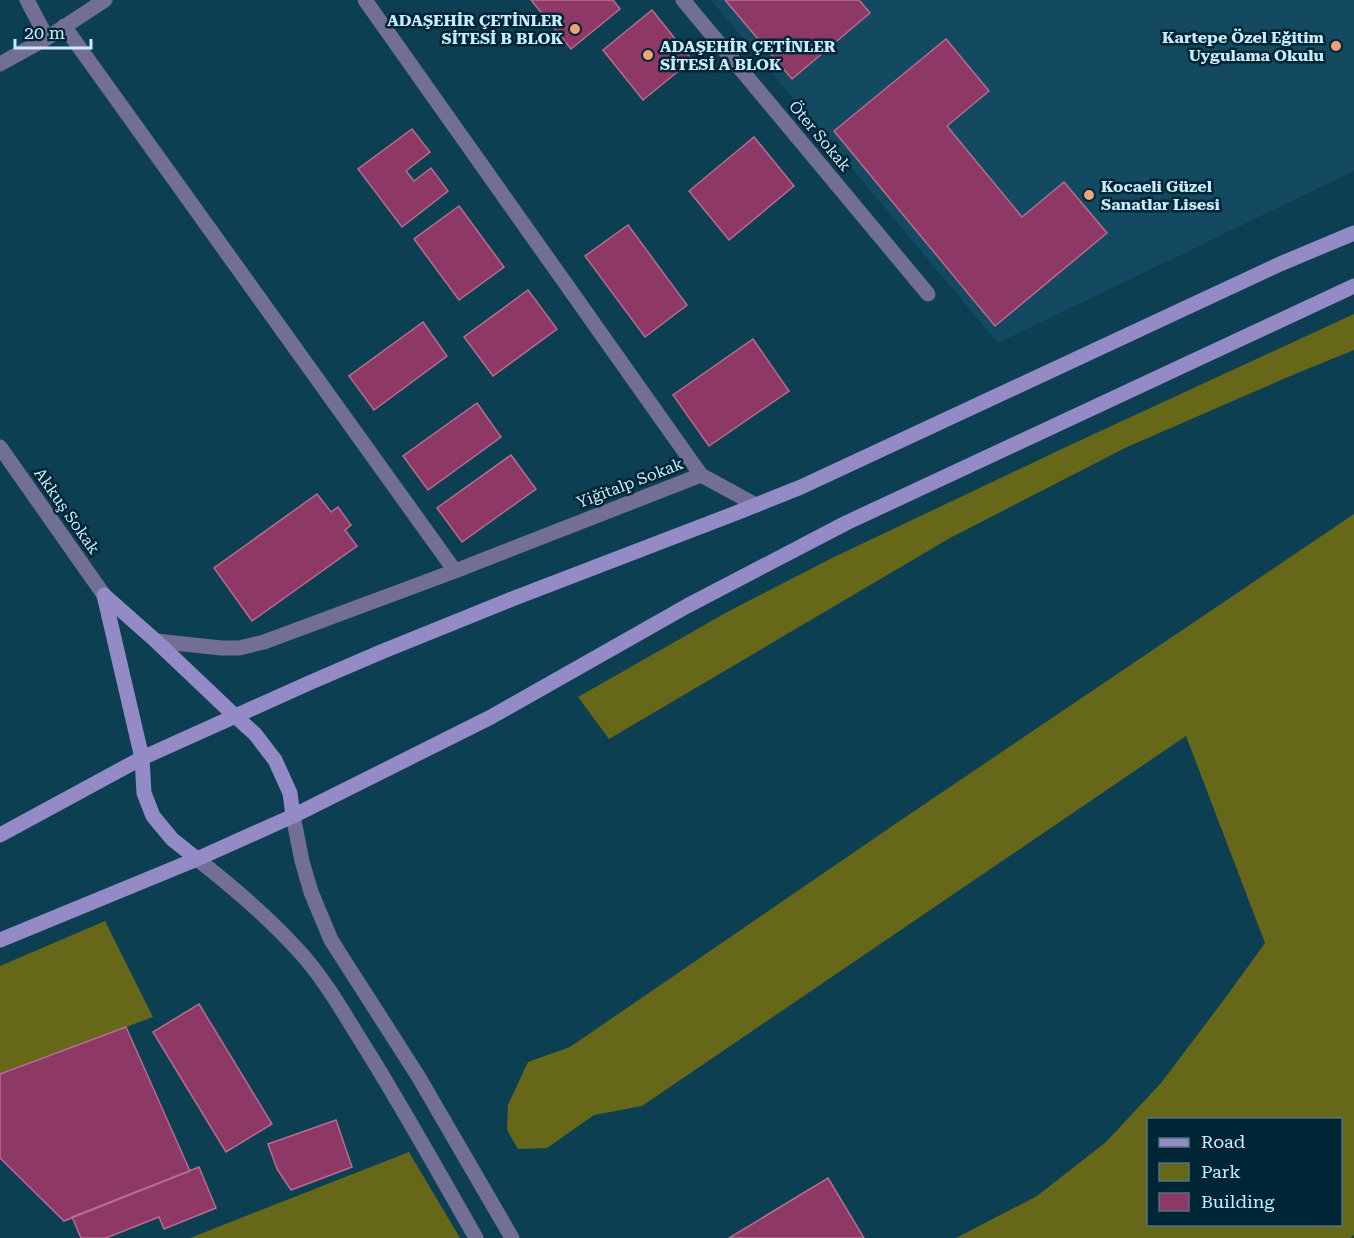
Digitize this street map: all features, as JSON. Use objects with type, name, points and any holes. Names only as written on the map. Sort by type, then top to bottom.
[{"type":"main road","points":[[0,835],[142,758],[235,716],[381,652],[811,482],[1354,232]]},
{"type":"main road","points":[[0,939],[197,859],[293,816],[491,717],[687,606],[846,523],[1354,286]]},
{"type":"main road","points":[[104,595],[255,734],[275,760],[290,793],[293,816]]},
{"type":"main road","points":[[104,595],[142,758],[144,793],[153,816],[172,839],[197,859]]},
{"type":"street","points":[[27,0],[47,38]]},
{"type":"street","points":[[0,64],[47,38],[105,0]]},
{"type":"street","name":"Yiğitalp Sokak","points":[[156,642],[239,648],[264,642],[455,571],[701,475],[365,0]]},
{"type":"street","name":"Öter Sokak","points":[[683,0],[928,294]]},
{"type":"street","points":[[64,26],[455,571]]},
{"type":"street","name":"Akkuş Sokak","points":[[0,447],[104,595]]},
{"type":"street","points":[[701,475],[756,505]]},
{"type":"street","points":[[293,816],[311,892],[331,939],[418,1076],[513,1238]]},
{"type":"street","points":[[197,859],[237,890],[300,951],[387,1082],[476,1238]]},
{"type":"shaded area","name":"Kocaeli Güzel Sanatlar Lisesi","points":[[711,0],[1354,0],[1354,171],[998,343]]},
{"type":"green space","points":[[1354,314],[1354,350],[1127,447],[950,538],[609,739],[578,697],[729,611],[834,557]]},
{"type":"green space","points":[[1354,514],[1354,1235],[1350,1238],[956,1238],[1037,1196],[1106,1142],[1161,1083],[1265,943],[1186,736],[642,1106],[594,1115],[547,1148],[518,1149],[507,1130],[508,1105],[528,1062],[570,1047]]},
{"type":"green space","points":[[105,921],[153,1017],[0,1074],[0,966]]},
{"type":"green space","points":[[409,1152],[460,1238],[190,1238]]},
{"type":"building","name":"ADAŞEHİR ÇETİNLER SİTESİ B BLOK","points":[[531,0],[613,0],[620,9],[571,49]]},
{"type":"building","points":[[725,0],[859,0],[870,13],[792,79]]},
{"type":"building","name":"ADAŞEHİR ÇETİNLER SİTESİ A BLOK","points":[[652,10],[692,60],[643,100],[603,50]]},
{"type":"building","points":[[946,39],[989,91],[947,126],[1022,217],[1064,182],[1107,233],[995,326],[834,131]]},
{"type":"building","points":[[412,129],[430,152],[406,171],[414,181],[431,168],[448,191],[402,227],[358,169]]},
{"type":"building","points":[[754,137],[794,186],[729,240],[689,191]]},
{"type":"building","points":[[459,206],[504,267],[459,300],[414,239]]},
{"type":"building","points":[[628,225],[687,305],[645,337],[585,256]]},
{"type":"building","points":[[528,290],[557,329],[493,376],[464,337]]},
{"type":"building","points":[[423,322],[447,356],[374,410],[349,376]]},
{"type":"building","points":[[753,339],[789,391],[709,446],[673,395]]},
{"type":"building","points":[[477,403],[501,437],[428,490],[403,456]]},
{"type":"building","points":[[511,455],[536,489],[462,542],[437,508]]},
{"type":"building","points":[[317,494],[331,512],[338,507],[351,525],[345,530],[357,546],[252,621],[214,568]]},
{"type":"building","points":[[199,1004],[272,1124],[226,1152],[153,1032]]},
{"type":"building","points":[[126,1027],[190,1171],[64,1221],[0,1158],[0,1074]]},
{"type":"building","points":[[336,1120],[352,1167],[291,1190],[277,1169],[268,1144]]},
{"type":"building","points":[[199,1167],[216,1208],[164,1229],[159,1217],[106,1238],[81,1238],[72,1217]]},
{"type":"building","points":[[828,1178],[864,1238],[729,1238]]},
{"type":"place","name":"ADAŞEHİR ÇETİNLER SİTESİ B BLOK","points":[[575,29]]},
{"type":"place","name":"Kartepe Özel Eğitim Uygulama Okulu","points":[[1336,46]]},
{"type":"place","name":"ADAŞEHİR ÇETİNLER SİTESİ A BLOK","points":[[648,55]]},
{"type":"place","name":"Kocaeli Güzel Sanatlar Lisesi","points":[[1089,195]]}]
